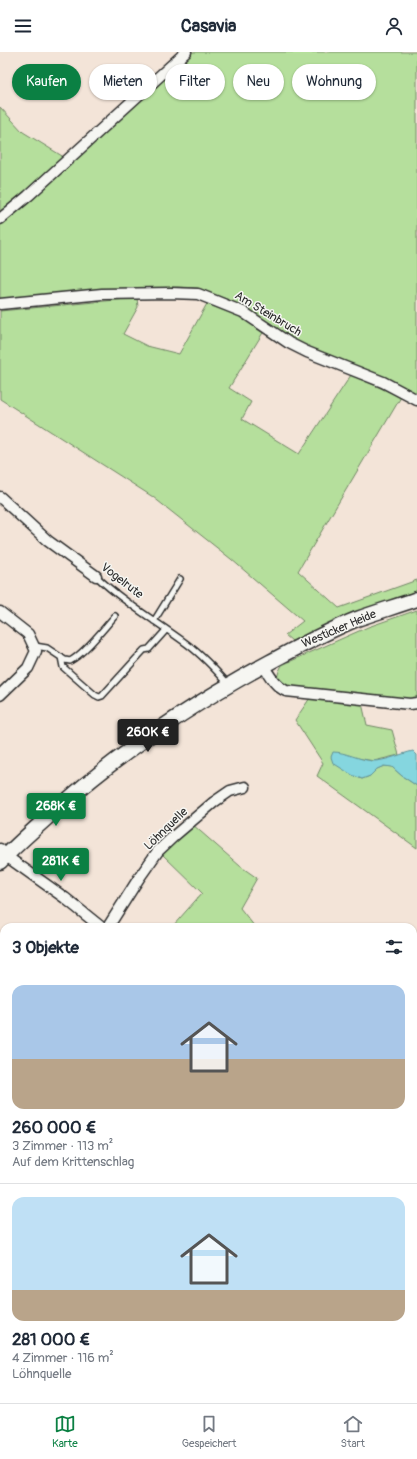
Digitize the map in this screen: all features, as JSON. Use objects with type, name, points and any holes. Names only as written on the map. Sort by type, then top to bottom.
[{"type":"street","points":[[0,219],[34,191],[186,52]]},
{"type":"street","name":"Am Steinbruch","points":[[0,304],[102,294],[170,292],[198,294],[243,312],[295,346],[383,382],[417,400]]},
{"type":"street","name":"Vogelrute","points":[[0,496],[48,541],[96,576]]},
{"type":"street","name":"Westicker Heide","points":[[2,856],[115,760],[167,723],[229,685],[295,648],[356,620],[417,599]]},
{"type":"street","points":[[0,612],[28,634],[36,651],[28,668],[0,695]]},
{"type":"street","points":[[263,666],[275,684],[286,691],[410,704],[417,703]]},
{"type":"street","name":"Löhnquelle","points":[[111,923],[158,851],[214,802],[230,791],[245,787]]},
{"type":"street","points":[[2,856],[65,898],[95,923]]},
{"type":"lane","name":"Vogelrute","points":[[96,576],[112,592],[204,658],[219,672],[229,685]]},
{"type":"lane","points":[[154,621],[180,579]]},
{"type":"lane","points":[[34,646],[47,648],[70,661],[75,658],[115,616]]},
{"type":"lane","points":[[61,657],[63,667],[99,697],[102,696],[144,650],[149,649],[166,630]]},
{"type":"green space","points":[[187,52],[417,52],[417,397],[306,349],[245,309],[197,288],[178,287],[101,290],[0,300],[0,222],[134,100],[157,100],[157,79],[165,72],[165,100],[225,100],[225,64],[174,64]]},
{"type":"green space","points":[[0,107],[23,132],[67,159],[0,216]]},
{"type":"green space","points":[[137,298],[138,307],[123,334],[147,346],[179,354],[209,300],[244,317],[264,331],[229,388],[251,402],[242,419],[299,454],[351,375],[401,397],[298,571],[339,608],[417,580],[417,591],[352,614],[292,641],[285,635],[303,621],[231,559],[153,497],[0,399],[0,311]]},
{"type":"green space","points":[[417,610],[417,700],[284,687],[277,678],[282,665],[368,627]]},
{"type":"green space","points":[[312,695],[361,699],[367,725],[392,730],[399,755],[374,761],[357,758],[352,775],[362,779],[370,776],[377,769],[384,766],[392,767],[417,786],[417,848],[317,776],[323,763],[295,720]]},
{"type":"green space","points":[[192,824],[240,866],[257,878],[240,908],[252,923],[176,923],[202,893],[162,854]]},
{"type":"water","points":[[413,751],[417,755],[417,786],[392,767],[384,766],[377,769],[370,776],[362,779],[352,775],[333,763],[331,757],[333,752],[338,752],[368,760],[378,761]]}]
